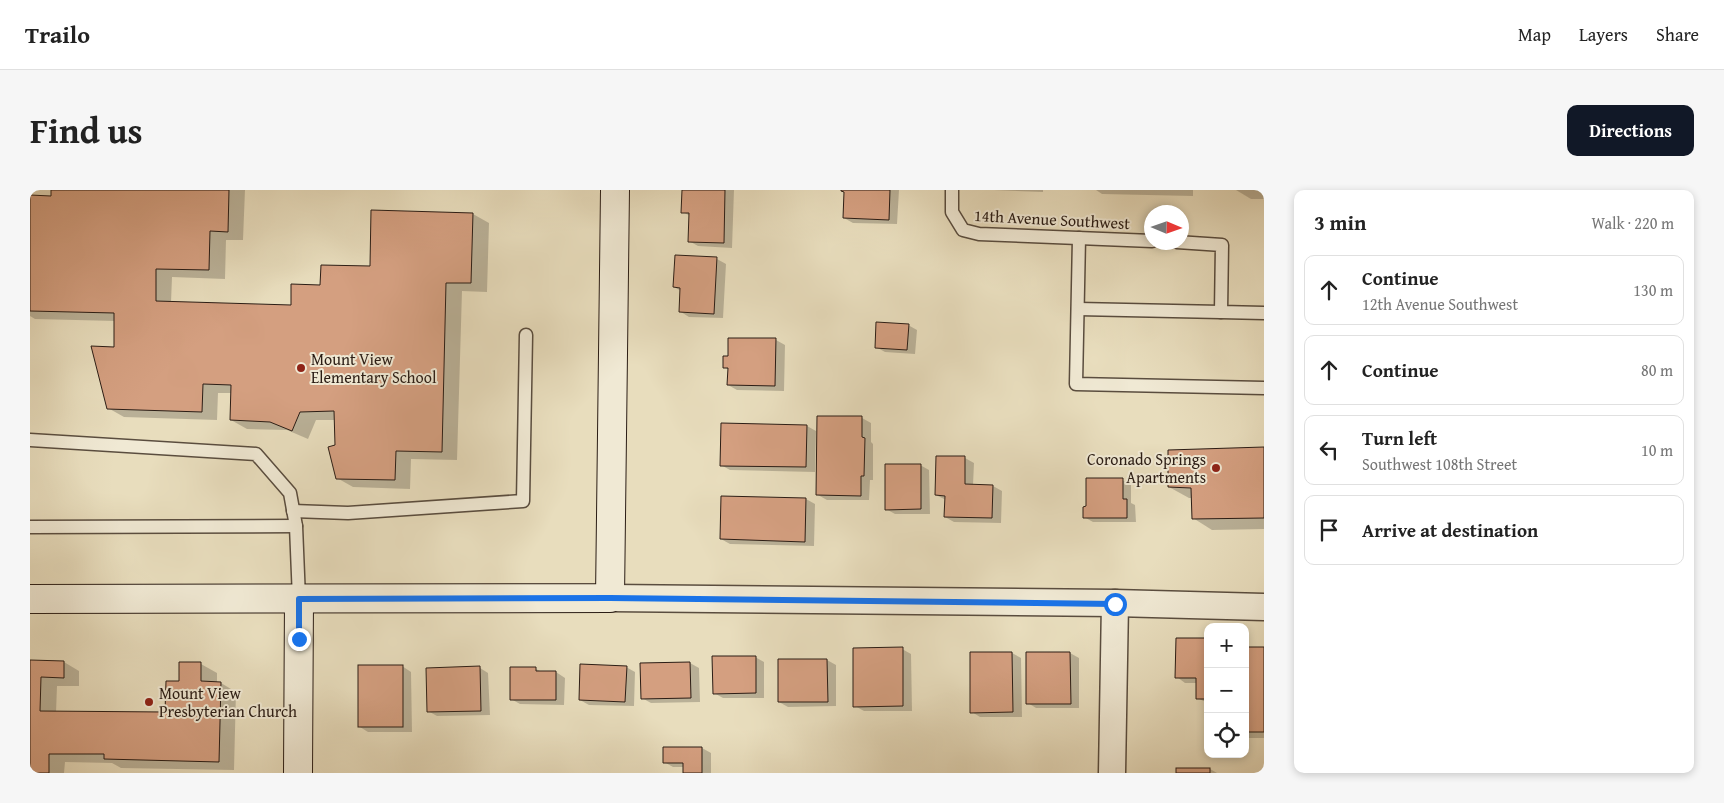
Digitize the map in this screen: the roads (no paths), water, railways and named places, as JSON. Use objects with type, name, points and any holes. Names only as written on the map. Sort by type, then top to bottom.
[{"type":"street","points":[[610,598],[615,190]]},
{"type":"street","points":[[30,599],[610,598],[1264,607]]},
{"type":"street","points":[[298,773],[299,599]]},
{"type":"street","points":[[1112,773],[1115,604]]},
{"type":"lane","name":"14th Avenue Southwest","points":[[952,190],[952,212],[963,230],[979,234],[1144,241]]},
{"type":"lane","points":[[1079,238],[1076,384],[1264,388]]},
{"type":"lane","points":[[1189,242],[1222,244],[1221,312]]},
{"type":"lane","points":[[1078,309],[1264,313]]},
{"type":"lane","points":[[293,511],[348,513],[523,501],[526,335]]},
{"type":"lane","points":[[30,440],[256,454],[290,492],[296,526],[299,599]]},
{"type":"lane","points":[[30,527],[296,526]]},
{"type":"place","name":"Mount View Elementary School","points":[[301,368]]},
{"type":"place","name":"Coronado Springs Apartments","points":[[1216,468]]},
{"type":"place","name":"Mount View Presbyterian Church","points":[[149,702]]}]
